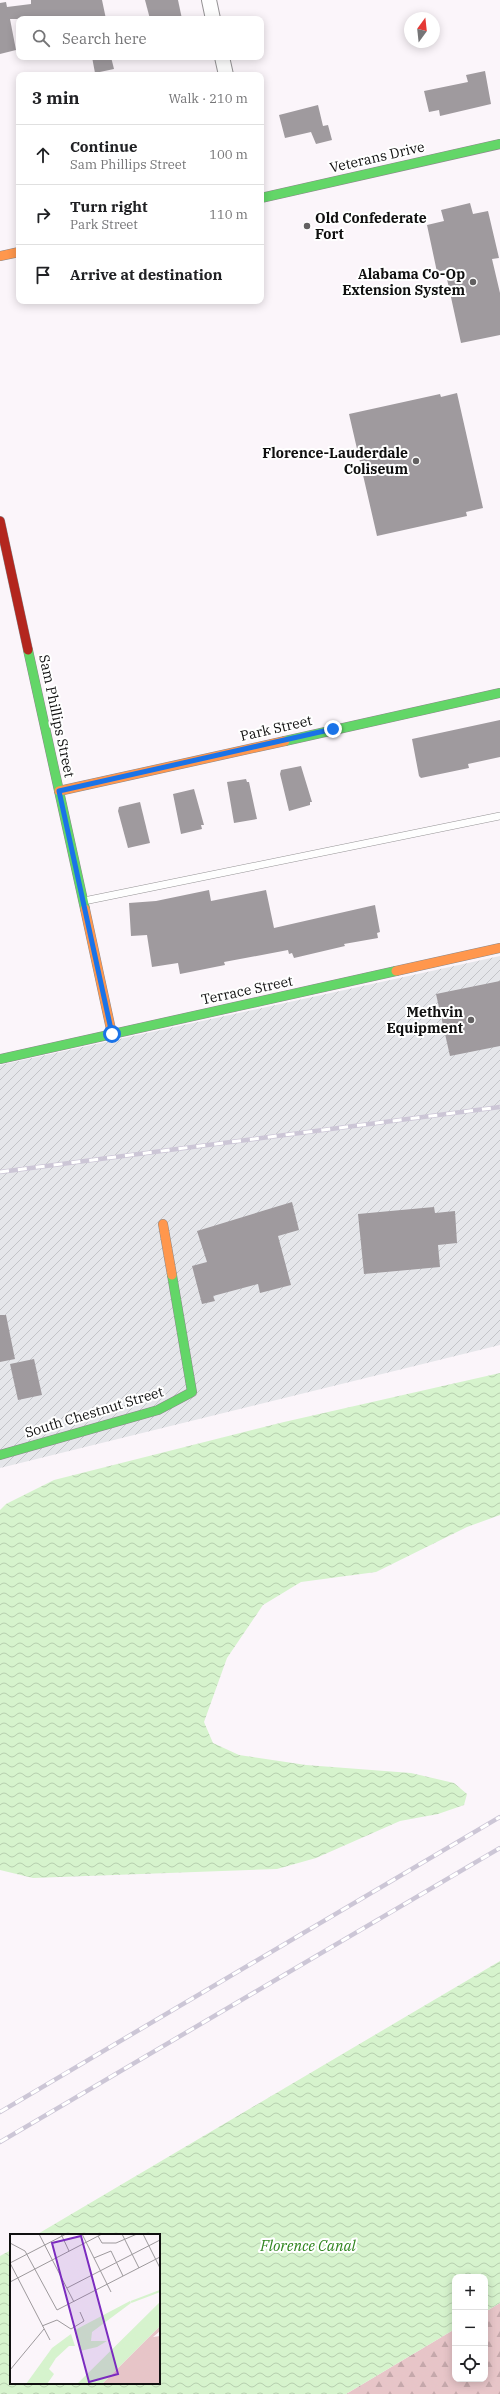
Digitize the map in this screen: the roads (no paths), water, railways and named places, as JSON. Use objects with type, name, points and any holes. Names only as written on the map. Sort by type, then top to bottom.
[{"type":"street","points":[[209,0],[212,16]]},
{"type":"street","points":[[223,60],[225,72]]},
{"type":"street","name":"Veterans Drive","points":[[264,197],[500,144]]},
{"type":"street","points":[[0,256],[16,253]]},
{"type":"street","name":"Sam Phillips Street","points":[[0,521],[84,900],[112,1034]]},
{"type":"street","name":"Park Street","points":[[59,791],[500,693]]},
{"type":"street","name":"Terrace Street","points":[[0,1058],[500,948]]},
{"type":"street","name":"South Chestnut Street","points":[[0,1455],[158,1410],[192,1392],[163,1224]]},
{"type":"lane","points":[[84,900],[500,816]]},
{"type":"water","points":[[500,1373],[500,1515],[467,1527],[376,1572],[301,1582],[263,1605],[227,1658],[204,1722],[213,1743],[239,1755],[306,1765],[411,1773],[454,1783],[467,1794],[464,1805],[438,1814],[400,1821],[316,1858],[277,1869],[33,1878],[0,1870],[0,1510],[6,1504],[54,1480],[284,1422]]},
{"type":"water","name":"Florence Canal","points":[[500,1961],[500,2303],[488,2310],[488,2274],[452,2274],[452,2331],[346,2394],[0,2394],[0,2256],[10,2251],[10,2384],[160,2384],[160,2234],[38,2234]]},
{"type":"railway","points":[[0,1172],[500,1107]]},
{"type":"railway","points":[[0,2112],[500,1817]]},
{"type":"railway","points":[[0,2142],[500,1848]]},
{"type":"place","name":"Old Confederate Fort","points":[[307,226]]},
{"type":"place","name":"Alabama Co-Op Extension System","points":[[473,282]]},
{"type":"place","name":"Florence-Lauderdale Coliseum","points":[[416,461]]},
{"type":"place","name":"Methvin Equipment","points":[[471,1020]]}]
